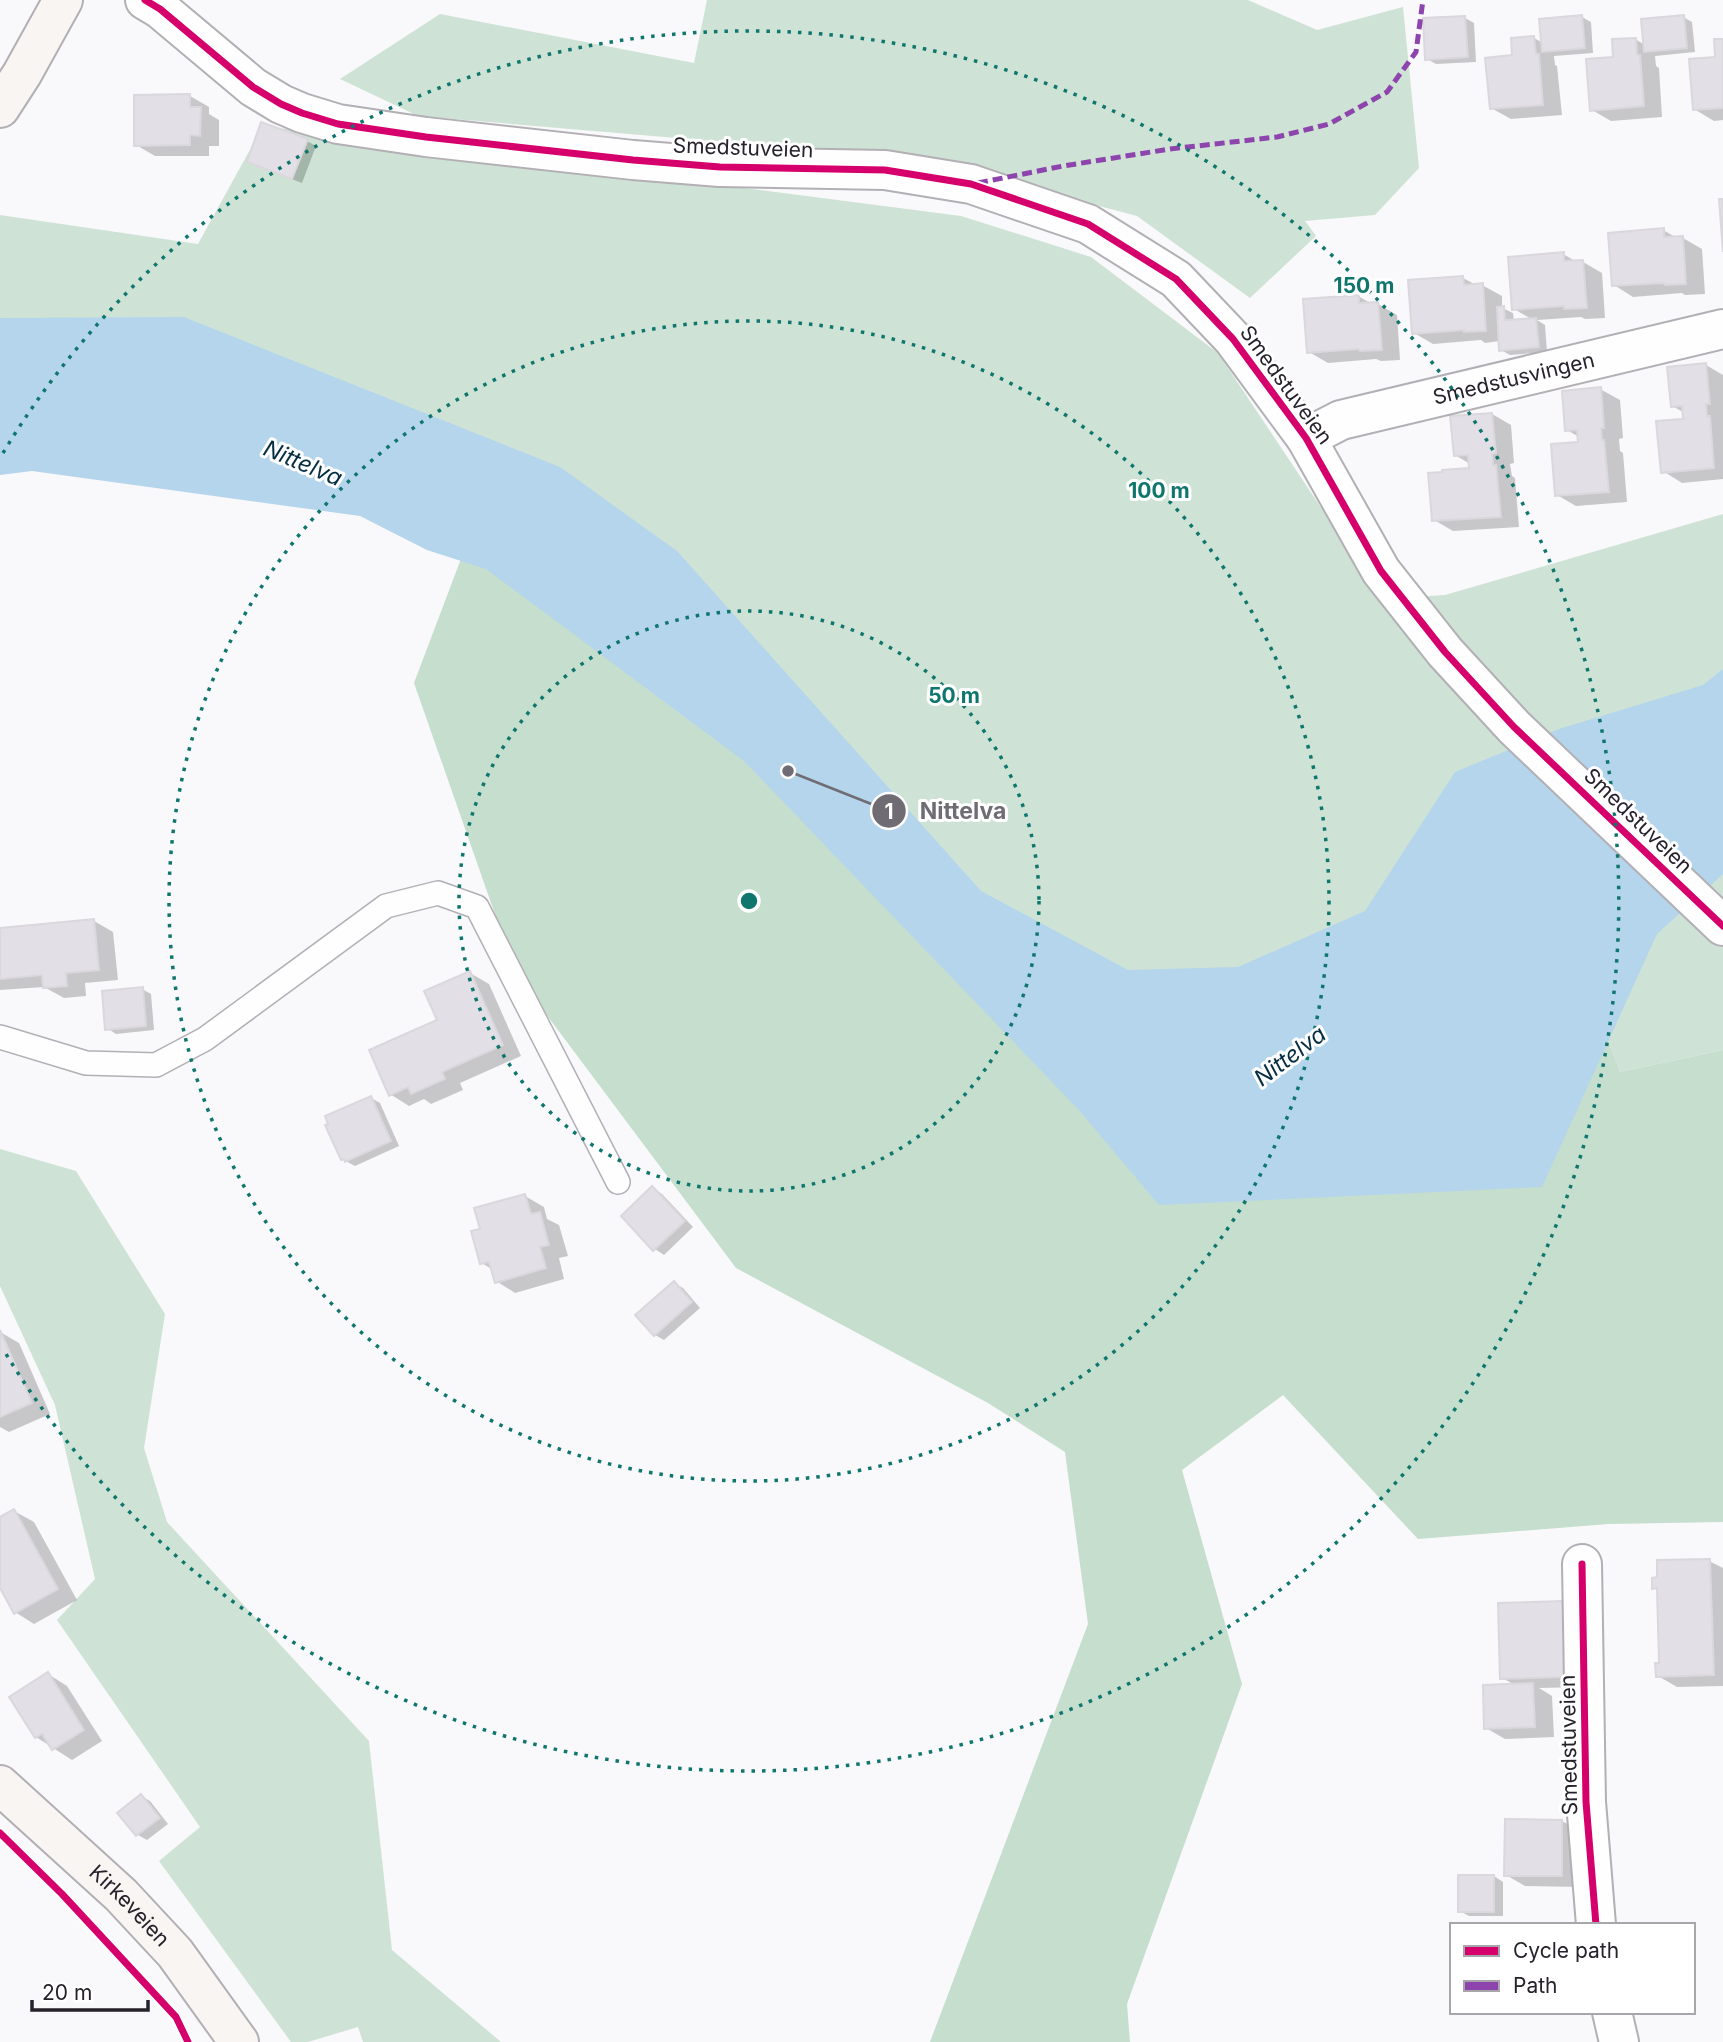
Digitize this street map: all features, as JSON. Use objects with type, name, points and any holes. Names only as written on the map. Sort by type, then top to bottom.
[{"type":"main road","points":[[0,108],[22,75],[63,0]]},
{"type":"main road","name":"Kirkeveien","points":[[0,1784],[121,1895],[157,1933],[175,1953],[239,2042]]},
{"type":"street","name":"Smedstuveien","points":[[158,3],[253,87],[281,104],[338,124],[426,137],[633,160],[720,167],[885,170],[971,184],[1088,224],[1176,279],[1233,339],[1306,438],[1381,571],[1445,653],[1514,727],[1723,926]]},
{"type":"street","name":"Smedstusvingen","points":[[1306,438],[1341,420],[1723,329]]},
{"type":"street","name":"Smedstuveien","points":[[1583,1564],[1586,1802],[1596,1923]]},
{"type":"street","points":[[1612,2014],[1619,2042]]},
{"type":"lane","points":[[0,1037],[86,1063],[156,1065],[205,1039],[386,906],[438,893],[477,907],[618,1182]]},
{"type":"green space","points":[[707,0],[1248,0],[1317,30],[1403,7],[1419,168],[1375,215],[1305,221],[1316,236],[1250,298],[1137,216],[903,154],[418,116],[340,79],[440,14],[694,63]]},
{"type":"green space","points":[[263,126],[961,216],[1091,257],[1218,353],[1382,599],[1445,595],[1723,514],[1723,1050],[1620,1072],[1541,865],[1250,1088],[470,535],[0,409],[0,215],[198,244]]},
{"type":"green space","points":[[470,535],[788,771],[1118,1080],[1541,864],[1620,1072],[1723,1050],[1723,1522],[1608,1524],[1418,1539],[1283,1395],[1182,1470],[1242,1684],[1127,2004],[1130,2042],[930,2042],[1088,1624],[1065,1452],[988,1403],[736,1268],[516,974],[414,683]]},
{"type":"green space","points":[[0,1149],[76,1171],[165,1314],[144,1448],[167,1522],[369,1741],[392,1950],[501,2042],[363,2042],[358,2027],[308,2042],[291,2042],[159,1861],[200,1827],[57,1620],[95,1579],[55,1405],[0,1286]]},
{"type":"water","name":"Nittelva","points":[[184,317],[560,467],[677,551],[981,891],[1128,970],[1238,967],[1365,911],[1455,772],[1559,729],[1703,685],[1723,669],[1723,874],[1657,934],[1542,1187],[1159,1205],[1078,1109],[744,761],[486,569],[427,550],[360,516],[32,471],[0,475],[0,318]]},
{"type":"building","points":[[1582,15],[1585,48],[1542,52],[1539,19]]},
{"type":"building","points":[[1684,15],[1687,48],[1644,52],[1641,19]]},
{"type":"building","points":[[1465,16],[1468,57],[1425,60],[1423,18]]},
{"type":"building","points":[[1534,36],[1536,54],[1539,54],[1543,105],[1490,109],[1485,58],[1512,55],[1511,38]]},
{"type":"building","points":[[1636,38],[1644,106],[1590,111],[1586,59],[1613,57],[1612,39]]},
{"type":"building","points":[[1714,39],[1723,39],[1723,108],[1693,110],[1689,59],[1715,57]]},
{"type":"building","points":[[190,94],[190,107],[201,107],[200,136],[190,135],[190,145],[134,146],[134,95]]},
{"type":"building","points":[[261,122],[308,139],[292,179],[247,162]]},
{"type":"building","points":[[1719,199],[1723,199],[1723,252]]},
{"type":"building","points":[[1664,228],[1664,237],[1683,236],[1686,284],[1612,286],[1608,233]]},
{"type":"building","points":[[1564,252],[1564,261],[1583,260],[1587,308],[1564,309],[1564,306],[1512,310],[1508,257]]},
{"type":"building","points":[[1463,276],[1464,285],[1483,283],[1486,331],[1412,334],[1408,280]]},
{"type":"building","points":[[1359,295],[1359,303],[1378,302],[1382,350],[1307,353],[1303,299]]},
{"type":"building","points":[[1504,306],[1505,320],[1536,318],[1539,347],[1499,351],[1497,307]]},
{"type":"building","points":[[1706,363],[1710,404],[1706,404],[1707,416],[1710,416],[1714,468],[1661,473],[1656,421],[1683,419],[1682,406],[1671,407],[1667,367]]},
{"type":"building","points":[[1601,387],[1604,428],[1601,428],[1609,492],[1555,496],[1551,444],[1578,442],[1577,430],[1565,431],[1562,391]]},
{"type":"building","points":[[1492,413],[1496,453],[1492,454],[1493,465],[1496,465],[1501,517],[1432,521],[1428,473],[1469,468],[1468,455],[1454,456],[1450,416]]},
{"type":"building","points":[[94,919],[99,970],[66,973],[67,986],[43,988],[42,975],[0,979],[0,928]]},
{"type":"building","points":[[470,971],[503,1045],[442,1072],[445,1079],[411,1094],[408,1087],[389,1096],[369,1050],[437,1020],[424,991]]},
{"type":"building","points":[[143,987],[146,1026],[105,1030],[102,991]]},
{"type":"building","points":[[371,1096],[391,1141],[345,1162],[344,1159],[341,1160],[325,1125],[328,1124],[325,1116]]},
{"type":"building","points":[[652,1186],[685,1221],[653,1251],[621,1216]]},
{"type":"building","points":[[525,1194],[531,1214],[540,1212],[549,1245],[540,1247],[546,1268],[495,1283],[489,1262],[480,1264],[471,1231],[480,1229],[474,1208]]},
{"type":"building","points":[[674,1281],[692,1302],[654,1336],[635,1315]]},
{"type":"building","points":[[0,1330],[32,1403],[0,1417]]},
{"type":"building","points":[[14,1509],[58,1589],[14,1614],[0,1588],[0,1517]]},
{"type":"building","points":[[1710,1559],[1714,1675],[1656,1677],[1655,1663],[1659,1663],[1657,1588],[1652,1589],[1652,1578],[1657,1577],[1657,1560]]},
{"type":"building","points":[[1563,1601],[1565,1677],[1500,1679],[1498,1603]]},
{"type":"building","points":[[48,1672],[84,1730],[52,1750],[42,1734],[35,1738],[9,1697]]},
{"type":"building","points":[[1533,1683],[1535,1727],[1484,1729],[1483,1685]]},
{"type":"building","points":[[141,1794],[160,1818],[136,1836],[117,1813]]},
{"type":"building","points":[[1505,1819],[1562,1820],[1562,1876],[1504,1876]]},
{"type":"building","points":[[1458,1875],[1494,1875],[1494,1912],[1458,1912]]},
{"type":"marked path","points":[[978,183],[1170,149],[1277,137],[1329,124],[1387,92],[1416,52],[1423,0]]},
{"type":"cycle path","points":[[145,0],[160,9],[253,87],[281,104],[338,124],[426,137],[633,160],[720,167],[885,170],[971,184],[1088,224],[1176,279],[1233,339],[1306,438],[1381,571],[1445,652],[1514,727],[1723,926]]},
{"type":"cycle path","points":[[1582,1564],[1586,1802],[1596,1923]]},
{"type":"cycle path","points":[[0,1833],[62,1894],[176,2017],[188,2042]]},
{"type":"place","name":"Nittelva","points":[[788,771]]}]
